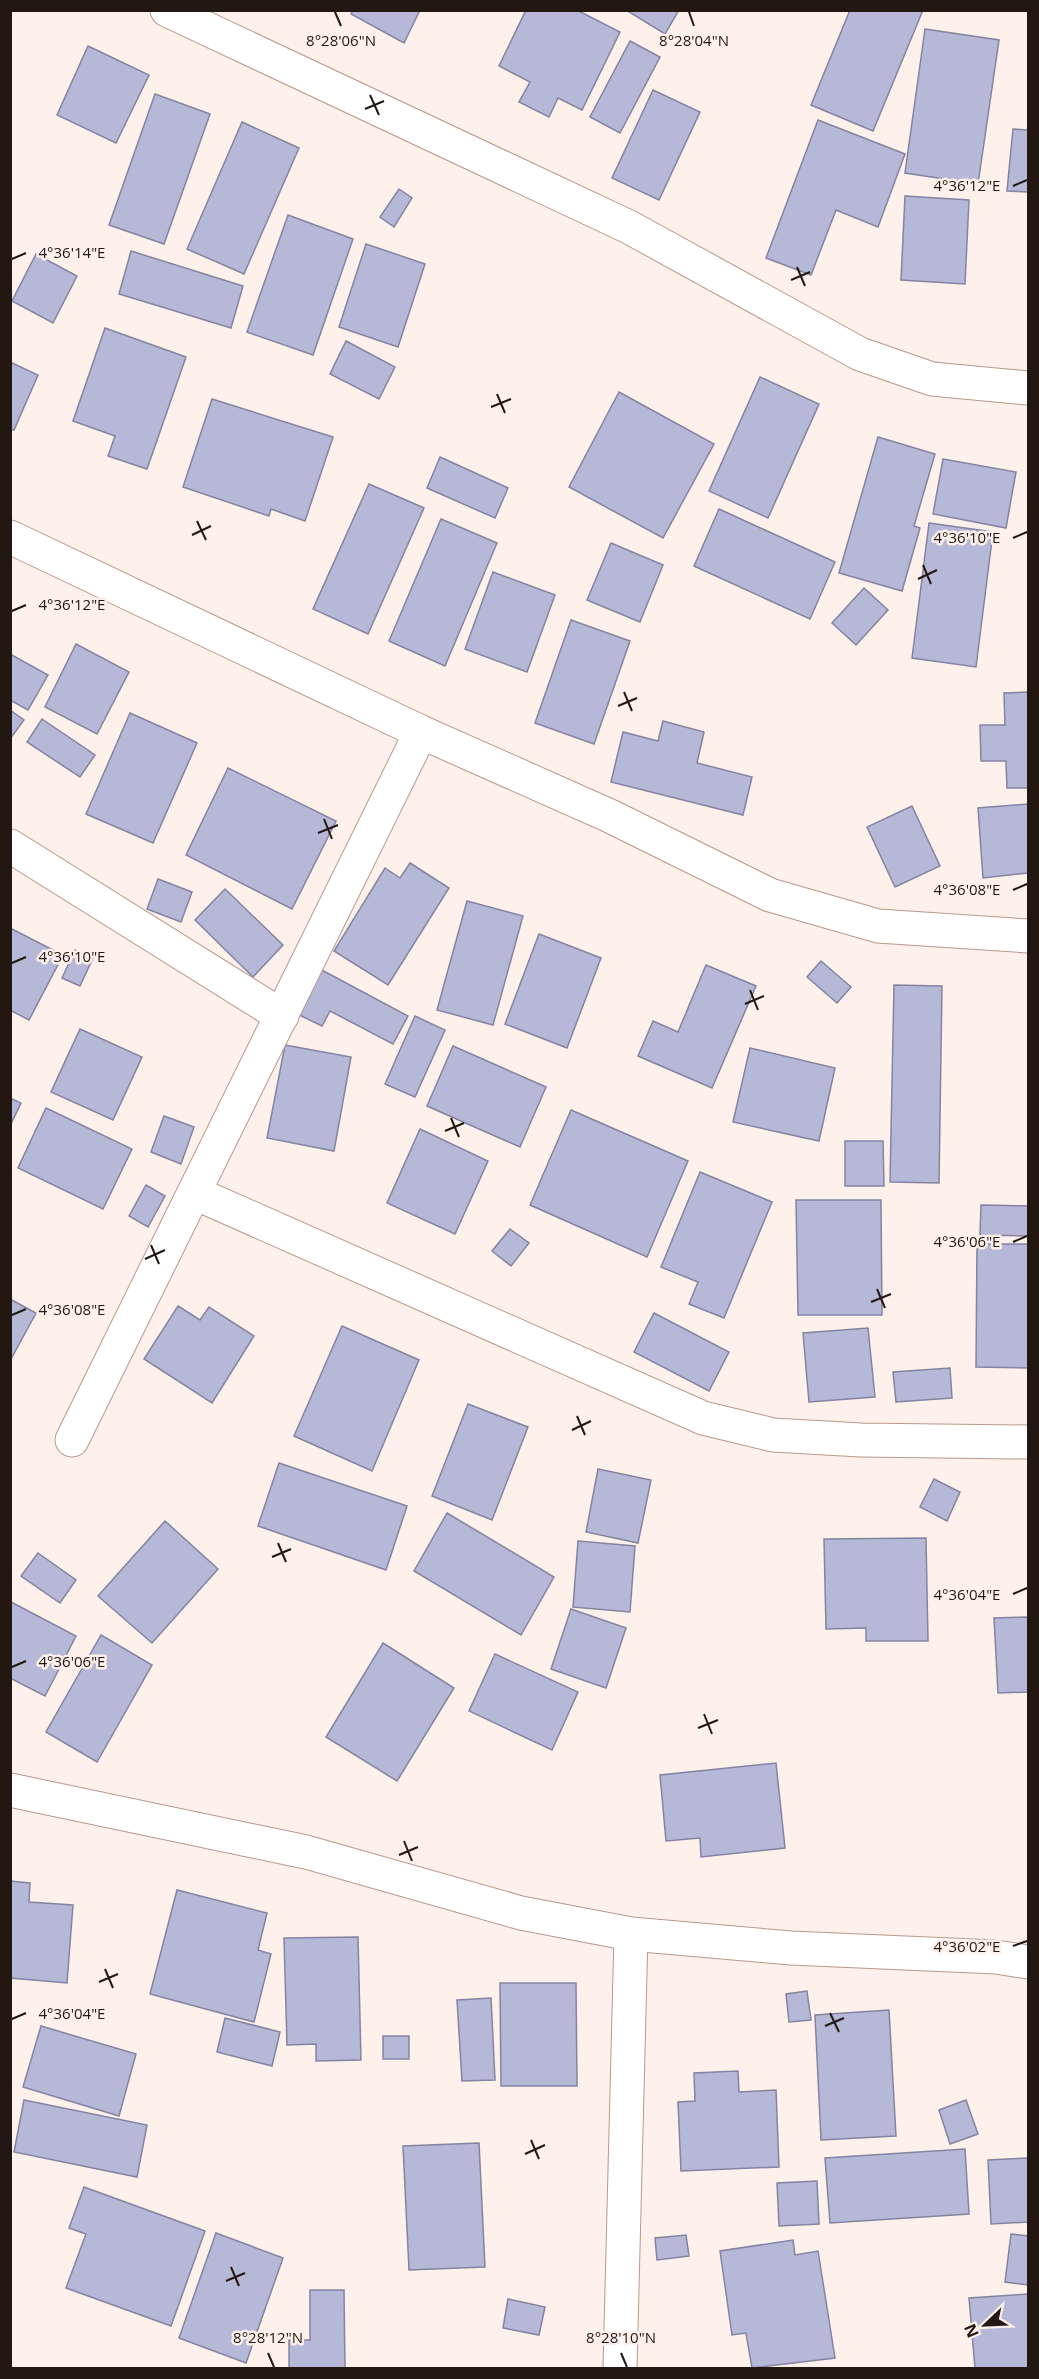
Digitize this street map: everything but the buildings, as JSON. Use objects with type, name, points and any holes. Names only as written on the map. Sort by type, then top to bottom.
[{"type":"street","points":[[167,10],[629,227],[861,354],[932,379],[1029,388]]},
{"type":"street","points":[[10,537],[421,732],[610,816],[770,895],[878,926],[1029,936]]},
{"type":"street","points":[[72,1440],[421,732]]},
{"type":"street","points":[[10,846],[282,1016]]},
{"type":"street","points":[[195,1193],[703,1418],[773,1435],[861,1440],[1029,1442]]},
{"type":"street","points":[[10,1790],[306,1852],[521,1913],[631,1934],[791,1948],[996,1957],[1029,1962]]},
{"type":"street","points":[[620,2368],[631,1934]]}]
